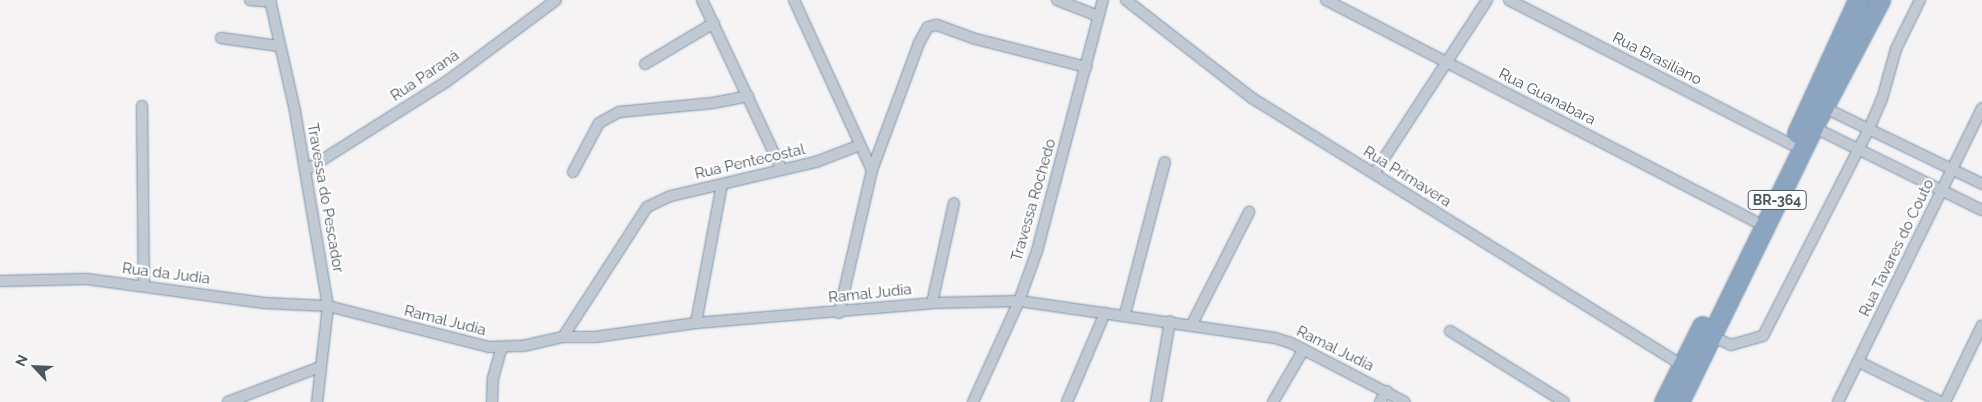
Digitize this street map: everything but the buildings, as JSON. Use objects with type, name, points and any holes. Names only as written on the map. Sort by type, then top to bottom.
[{"type":"highway","name":"BR-364","points":[[1664,402],[1792,144],[1858,0]]},
{"type":"highway","name":"BR-364","points":[[1679,402],[1812,127],[1880,0]]},
{"type":"highway","points":[[1842,32],[1846,40],[1858,43]]},
{"type":"street","points":[[250,0],[270,1]]},
{"type":"street","name":"Rua Paraná","points":[[306,170],[446,82],[556,0]]},
{"type":"street","points":[[702,0],[781,168]]},
{"type":"street","points":[[794,0],[872,170]]},
{"type":"street","points":[[1057,0],[1098,16]]},
{"type":"street","name":"Travessa Rochedo","points":[[974,402],[1019,301],[1037,252],[1098,16],[1104,0]]},
{"type":"street","name":"Rua Primavera","points":[[1126,0],[1252,98],[1338,153],[1375,172],[1682,365]]},
{"type":"street","name":"Rua Guanabara","points":[[1326,0],[1754,221]]},
{"type":"street","points":[[1375,172],[1446,61],[1488,0]]},
{"type":"street","name":"Rua Brasiliano","points":[[1509,0],[1792,144]]},
{"type":"street","points":[[1711,336],[1731,345],[1763,336],[1869,129],[1882,99],[1896,50],[1920,0]]},
{"type":"street","name":"Travessa do Pescador","points":[[270,1],[278,46],[306,170],[328,306],[317,402]]},
{"type":"street","points":[[645,64],[714,23]]},
{"type":"street","points":[[839,313],[872,170],[919,43],[928,27],[937,25],[972,38],[1086,67]]},
{"type":"street","points":[[221,38],[278,46]]},
{"type":"street","points":[[573,172],[599,123],[619,112],[713,103],[748,96]]},
{"type":"street","points":[[142,106],[144,286]]},
{"type":"street","points":[[1823,107],[1982,184]]},
{"type":"street","name":"Rua Tavares do Couto","points":[[1838,402],[1982,108]]},
{"type":"street","points":[[1812,127],[1982,210]]},
{"type":"street","name":"Rua Pentecostal","points":[[563,337],[647,208],[671,196],[781,168],[816,162],[860,145]]},
{"type":"street","points":[[1125,314],[1164,162]]},
{"type":"street","points":[[696,323],[722,184]]},
{"type":"street","points":[[932,303],[954,203]]},
{"type":"street","points":[[1192,324],[1249,212]]},
{"type":"street","name":"Rua da Judia","points":[[0,281],[60,278],[144,286],[264,302],[328,306]]},
{"type":"street","name":"Ramal Judia","points":[[328,306],[452,340],[502,347],[548,343],[563,337],[595,337],[696,323],[839,313],[932,303],[1019,301],[1125,314],[1257,334],[1304,349],[1405,402]]},
{"type":"street","points":[[1067,402],[1105,313]]},
{"type":"street","points":[[1156,402],[1170,321]]},
{"type":"street","points":[[1945,402],[1982,325]]},
{"type":"street","points":[[1450,331],[1564,402]]},
{"type":"street","points":[[492,402],[493,378],[502,347]]},
{"type":"street","points":[[1272,402],[1304,349]]},
{"type":"street","points":[[1858,362],[1941,402]]},
{"type":"street","points":[[228,402],[320,367]]},
{"type":"street","points":[[1380,402],[1387,391]]}]
